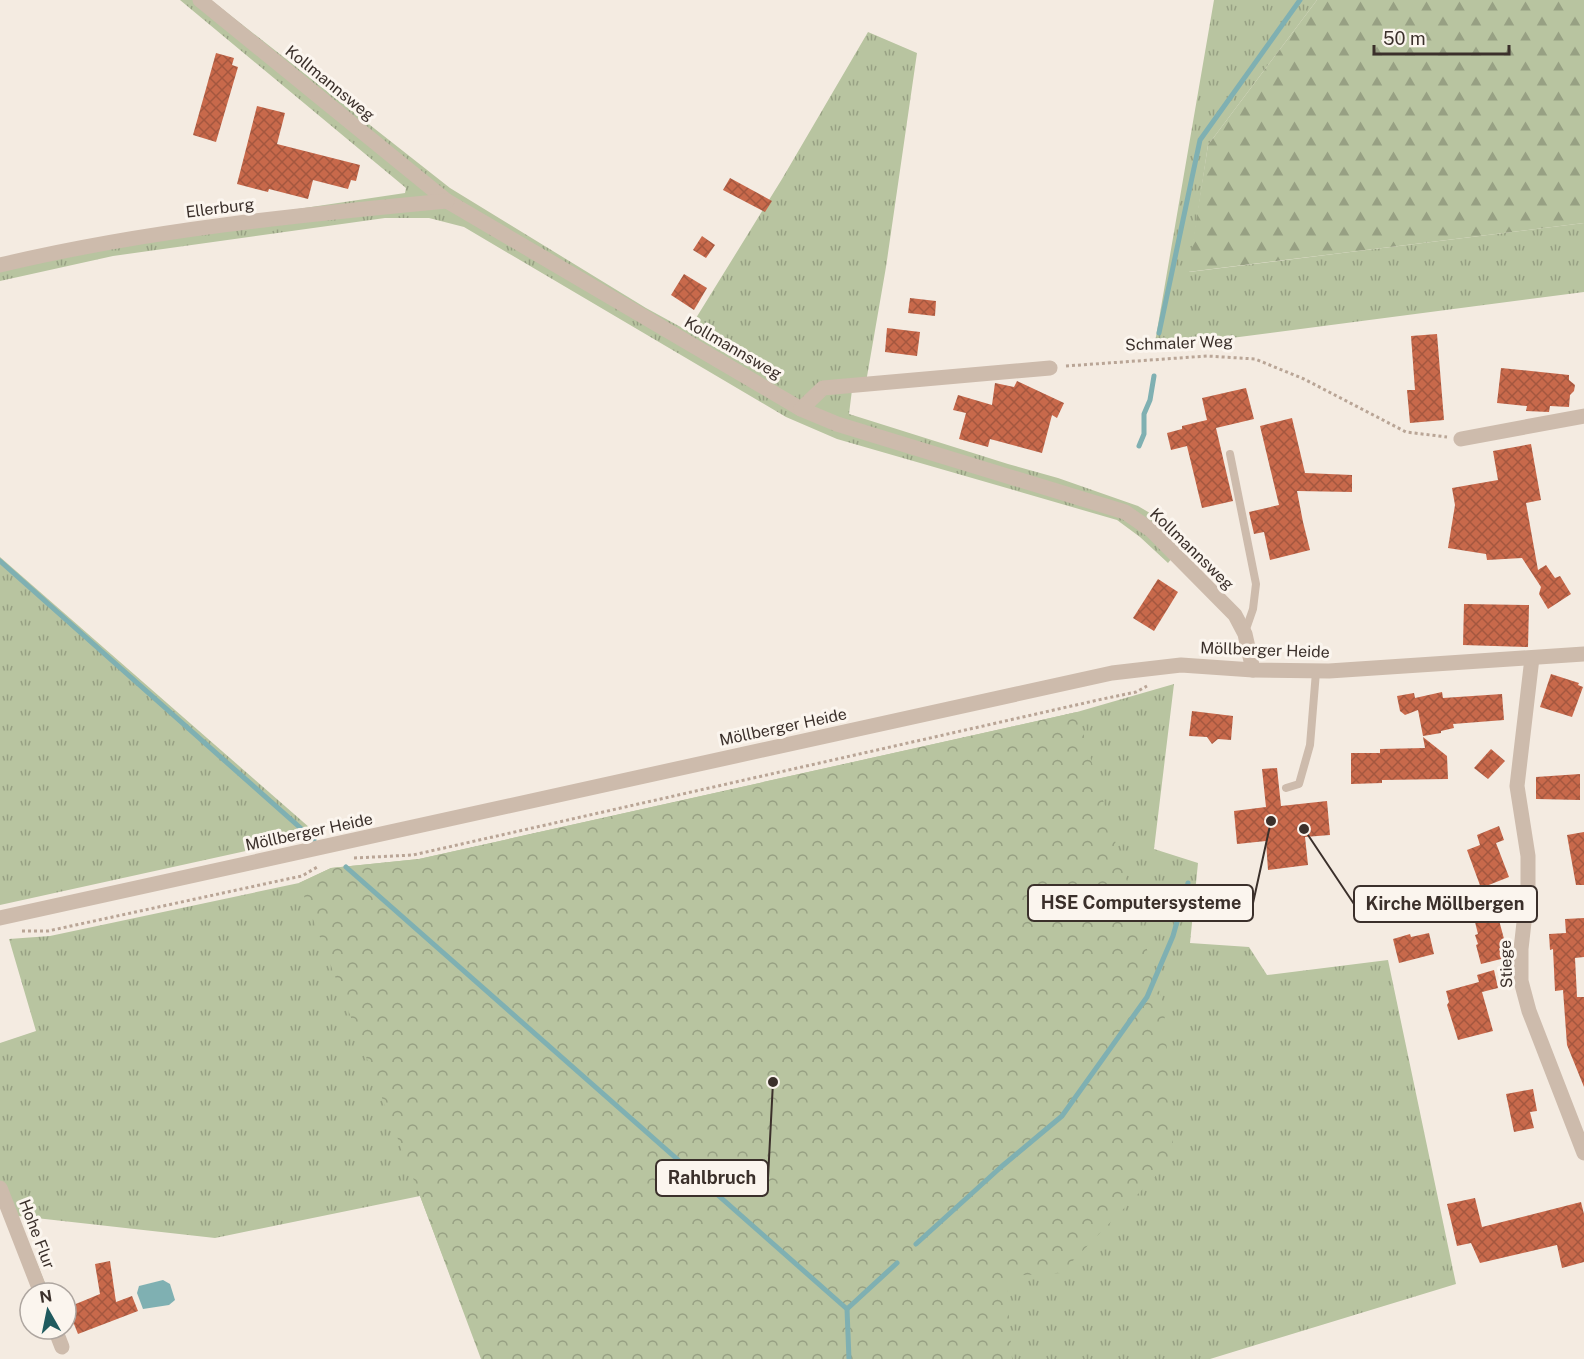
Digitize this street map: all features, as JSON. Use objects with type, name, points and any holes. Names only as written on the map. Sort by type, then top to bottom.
[{"type":"street","name":"Kollmannsweg","points":[[200,0],[447,201],[801,409],[837,424],[1125,512],[1151,530],[1235,615],[1245,634],[1253,670]]},
{"type":"street","name":"Ellerburg","points":[[0,265],[160,234],[342,210],[447,201]]},
{"type":"street","points":[[801,409],[823,388],[1050,368]]},
{"type":"street","points":[[1461,439],[1584,416]]},
{"type":"street","name":"Möllberger Heide","points":[[0,918],[1112,673],[1181,665],[1316,672],[1584,654]]},
{"type":"street","name":"Stiege","points":[[1532,658],[1517,786],[1528,856],[1521,981],[1529,1011],[1584,1153]]},
{"type":"street","name":"Hohe Flur","points":[[0,1188],[36,1281]]},
{"type":"street","points":[[60,1341],[62,1347]]},
{"type":"lane","points":[[1230,454],[1257,584],[1253,609],[1245,634]]},
{"type":"lane","points":[[1286,788],[1299,784],[1310,745],[1316,672]]},
{"type":"path","name":"Schmaler Weg","points":[[1050,368],[1207,356],[1255,359],[1304,379],[1406,432],[1461,439]]},
{"type":"path","points":[[347,859],[413,855],[1136,692],[1151,684]]},
{"type":"path","points":[[17,930],[48,931],[83,924],[302,876],[322,864]]},
{"type":"green space","points":[[180,0],[211,0],[450,188],[646,308],[688,331],[782,179],[868,32],[917,53],[886,267],[865,388],[852,390],[849,414],[1058,478],[1138,506],[1160,519],[1183,545],[1168,563],[1140,537],[1117,520],[837,439],[786,417],[464,227],[429,218],[385,218],[113,256],[0,281],[0,262],[111,237],[405,193],[406,188]]},
{"type":"green space","points":[[1214,0],[1317,0],[1208,145],[1189,272],[1584,223],[1584,292],[1154,348]]},
{"type":"green space","points":[[1317,0],[1584,0],[1584,223],[1188,272],[1208,145]]},
{"type":"green space","points":[[0,557],[318,835],[0,905]]},
{"type":"green space","points":[[1174,684],[1154,849],[1198,863],[1190,943],[1249,947],[1267,975],[1388,960],[1456,1284],[1210,1359],[482,1359],[420,1196],[215,1238],[18,1216],[44,1281],[30,1281],[0,1205],[0,1043],[36,1031],[9,939],[50,936],[299,883],[331,868],[419,859],[1077,712]]},
{"type":"green space","points":[[1077,712],[1164,1007],[1174,1157],[1061,1273],[1006,1276],[1012,1359],[481,1359],[299,883],[331,868],[419,859]]},
{"type":"water","points":[[163,1280],[170,1284],[175,1300],[169,1305],[143,1309],[137,1293],[139,1286]]},
{"type":"building","points":[[216,53],[234,58],[232,65],[238,67],[216,142],[193,135]]},
{"type":"building","points":[[257,106],[285,113],[277,144],[360,165],[356,181],[351,180],[348,189],[313,180],[308,199],[237,184]]},
{"type":"building","points":[[730,178],[772,201],[765,212],[723,190]]},
{"type":"building","points":[[702,236],[715,245],[706,258],[693,250]]},
{"type":"building","points":[[684,274],[707,288],[694,310],[671,295]]},
{"type":"building","points":[[910,298],[936,301],[935,316],[908,313]]},
{"type":"building","points":[[887,328],[920,332],[917,356],[885,352]]},
{"type":"building","points":[[1437,334],[1444,420],[1410,423],[1407,390],[1415,390],[1411,336]]},
{"type":"building","points":[[1501,368],[1569,375],[1569,380],[1575,385],[1570,395],[1569,407],[1550,406],[1549,412],[1526,411],[1527,406],[1497,403]]},
{"type":"building","points":[[1017,381],[1064,403],[1057,418],[1052,415],[1042,453],[990,439],[988,447],[959,439],[966,413],[953,410],[958,395],[992,405],[995,383],[1014,387]]},
{"type":"building","points":[[1246,388],[1254,419],[1216,428],[1233,501],[1202,508],[1187,446],[1171,450],[1167,433],[1182,429],[1182,426],[1207,420],[1202,398]]},
{"type":"building","points":[[1292,418],[1305,473],[1352,475],[1352,492],[1297,491],[1310,550],[1270,560],[1264,532],[1254,534],[1249,512],[1279,505],[1260,426]]},
{"type":"building","points":[[1531,444],[1541,500],[1526,503],[1538,570],[1546,565],[1555,578],[1560,576],[1571,594],[1548,609],[1539,594],[1541,587],[1522,558],[1487,560],[1486,554],[1448,548],[1455,505],[1452,488],[1498,480],[1493,451]]},
{"type":"building","points":[[1158,579],[1178,592],[1154,631],[1133,618]]},
{"type":"building","points":[[1464,604],[1529,605],[1528,647],[1463,645]]},
{"type":"building","points":[[1551,674],[1579,683],[1578,685],[1583,687],[1572,717],[1540,707]]},
{"type":"building","points":[[1442,692],[1443,698],[1502,694],[1504,720],[1453,724],[1454,728],[1423,736],[1418,710],[1405,715],[1400,711],[1397,696],[1414,693],[1415,698]]},
{"type":"building","points":[[1192,711],[1233,716],[1231,740],[1218,739],[1212,744],[1207,737],[1189,736]]},
{"type":"building","points":[[1423,737],[1447,756],[1448,779],[1382,780],[1382,783],[1351,784],[1351,753],[1380,753],[1380,749],[1425,748]]},
{"type":"building","points":[[1491,749],[1505,761],[1488,779],[1474,768]]},
{"type":"building","points":[[1277,768],[1281,806],[1327,801],[1330,835],[1305,837],[1308,865],[1268,870],[1266,841],[1237,844],[1234,811],[1266,807],[1262,769]]},
{"type":"building","points":[[1580,774],[1580,800],[1536,799],[1536,777]]},
{"type":"building","points":[[1499,826],[1504,840],[1496,843],[1509,877],[1481,888],[1467,850],[1480,845],[1477,835]]},
{"type":"building","points":[[1584,832],[1584,885],[1576,885],[1567,835]]},
{"type":"building","points":[[1251,886],[1253,907],[1227,910],[1224,889]]},
{"type":"building","points":[[1497,913],[1509,957],[1481,964],[1476,945],[1478,944],[1475,935],[1478,934],[1474,918]]},
{"type":"building","points":[[1584,918],[1584,957],[1575,958],[1577,997],[1584,997],[1584,1087],[1567,1045],[1563,990],[1555,991],[1553,949],[1550,950],[1549,934],[1566,933],[1565,919]]},
{"type":"building","points":[[1429,933],[1434,954],[1399,963],[1393,939],[1410,934],[1411,937]]},
{"type":"building","points":[[1494,970],[1498,988],[1482,992],[1493,1031],[1458,1040],[1447,1005],[1449,1002],[1446,991],[1479,982],[1477,975]]},
{"type":"building","points":[[1533,1089],[1537,1111],[1530,1112],[1534,1128],[1514,1132],[1506,1094]]},
{"type":"building","points":[[1475,1198],[1482,1227],[1581,1202],[1584,1214],[1584,1262],[1562,1268],[1557,1245],[1480,1263],[1471,1243],[1457,1246],[1447,1204]]},
{"type":"building","points":[[110,1261],[116,1302],[132,1296],[138,1311],[78,1334],[78,1303],[100,1294],[95,1264]]},
{"type":"waterway","points":[[1159,333],[1200,140],[1300,0]]},
{"type":"waterway","points":[[1139,446],[1144,434],[1144,414],[1150,400],[1154,376]]},
{"type":"waterway","points":[[0,561],[314,840]]},
{"type":"waterway","points":[[346,867],[847,1309],[849,1359]]},
{"type":"waterway","points":[[916,1244],[1001,1167],[1062,1116],[1147,997],[1173,936],[1188,883]]},
{"type":"waterway","points":[[847,1309],[897,1263]]},
{"type":"place","name":"HSE Computersysteme","points":[[1271,821]]},
{"type":"place","name":"Kirche Möllbergen","points":[[1304,829]]},
{"type":"place","name":"Rahlbruch","points":[[773,1082]]}]
